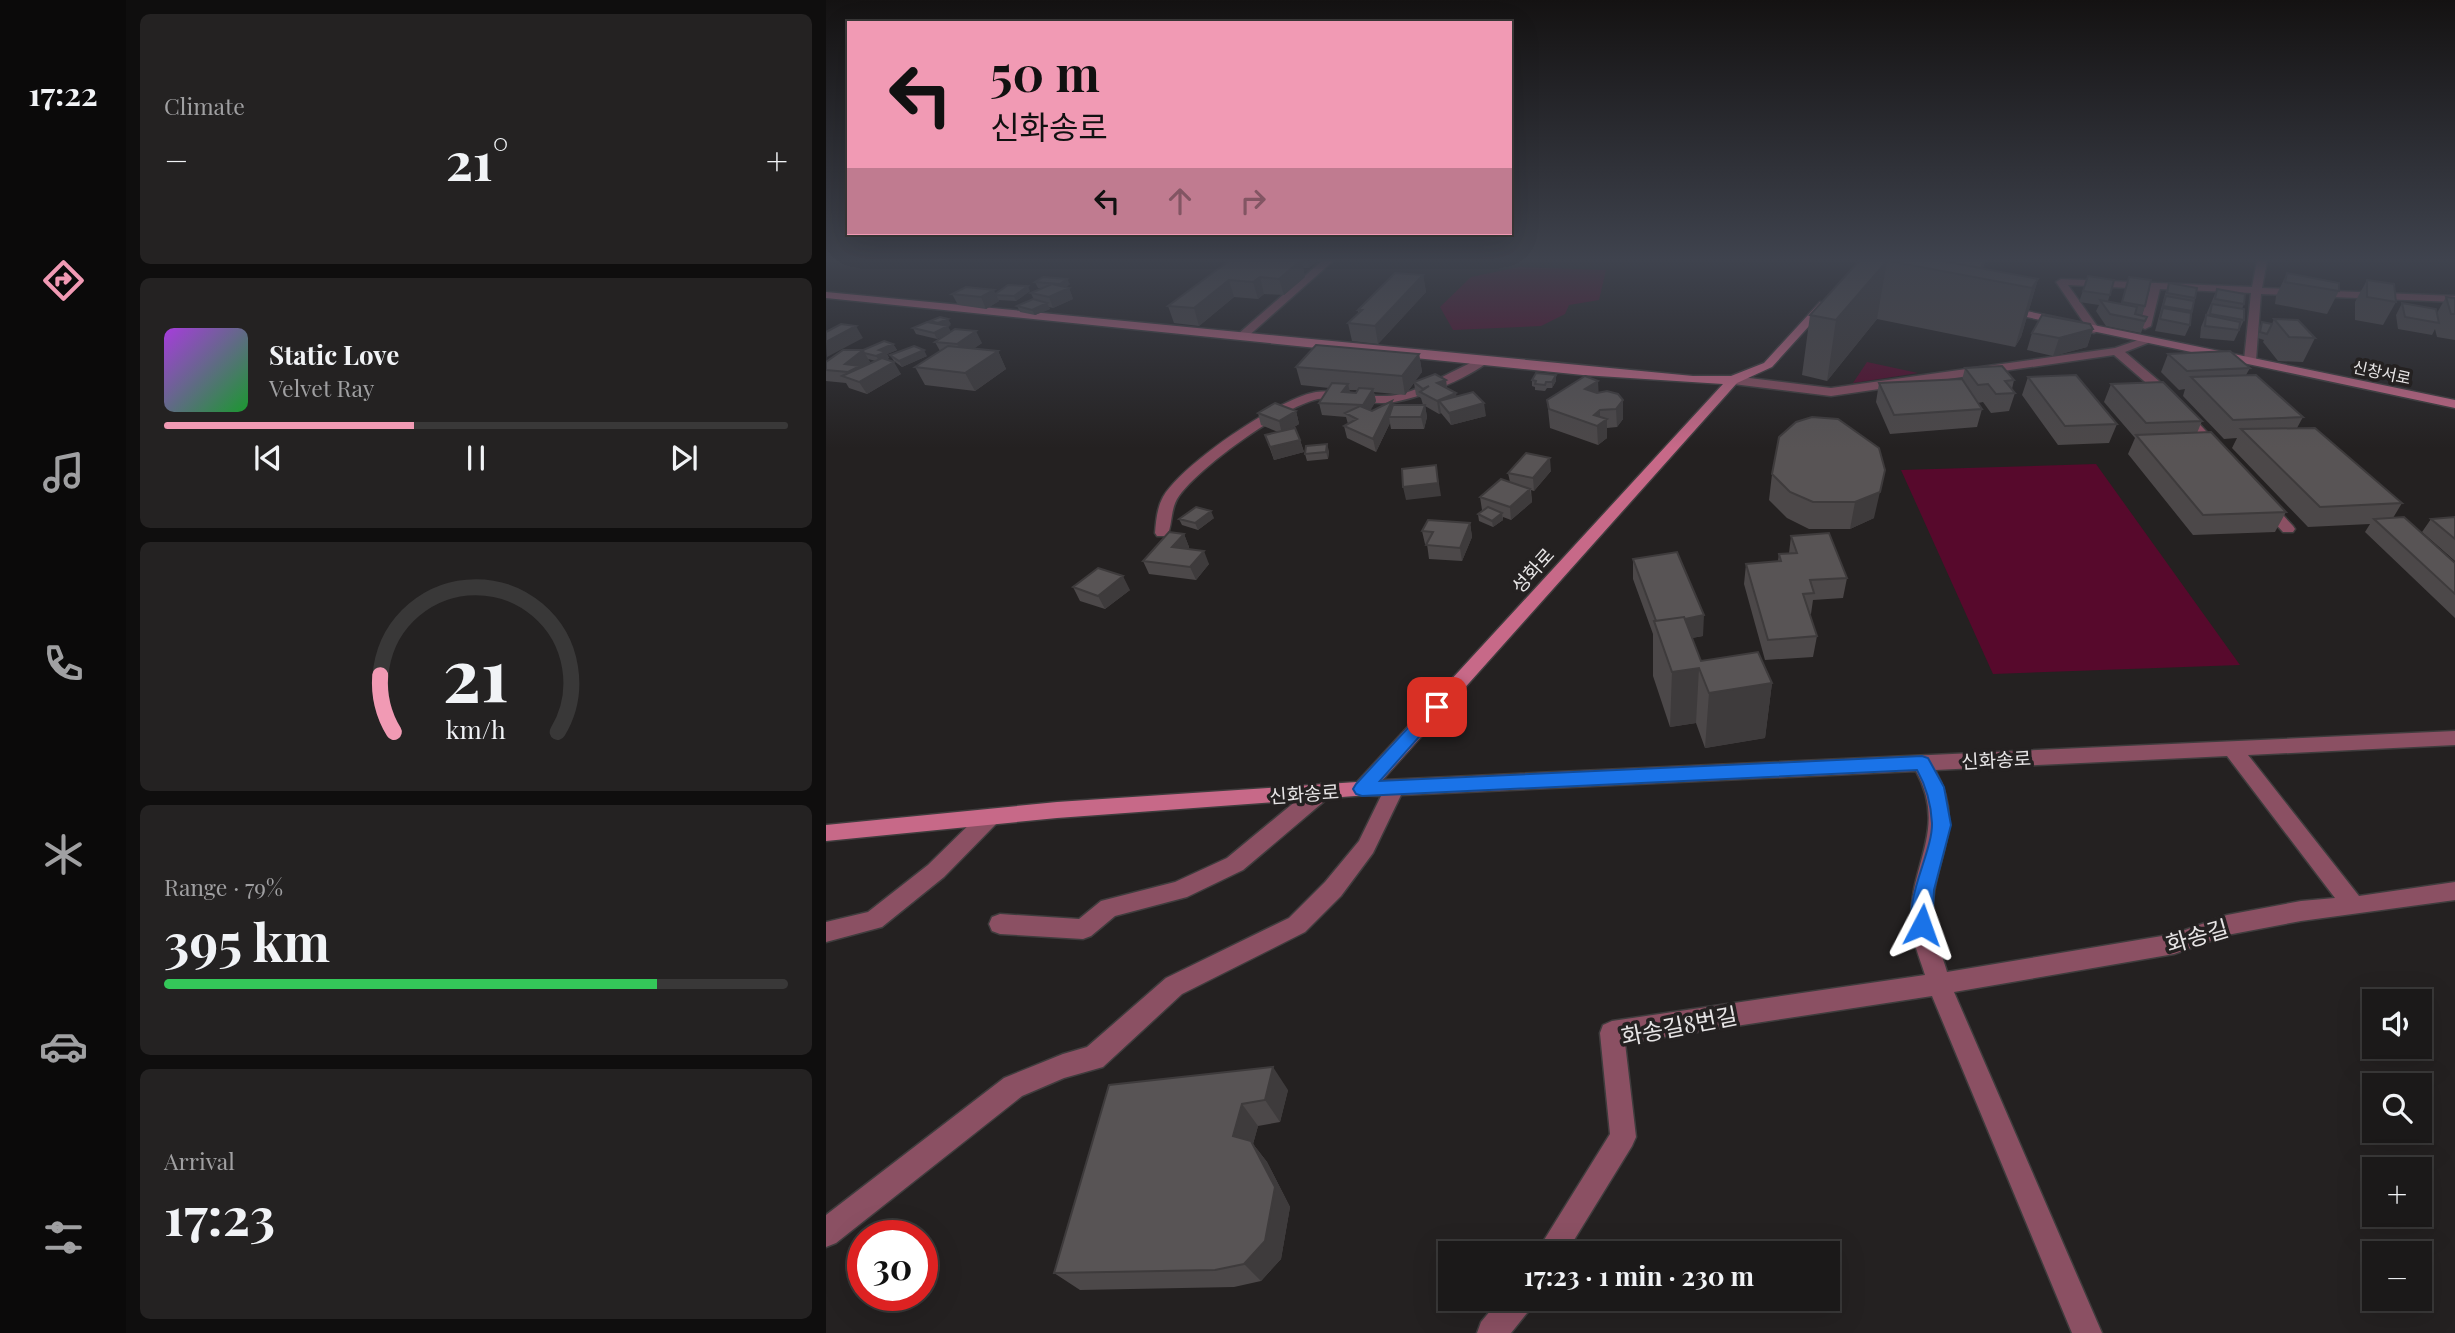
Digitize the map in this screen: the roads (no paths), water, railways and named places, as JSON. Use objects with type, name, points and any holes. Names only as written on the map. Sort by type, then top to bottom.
[{"type":"main road","points":[[1105,323],[1665,378],[1733,380]]},
{"type":"main road","name":"성화로","points":[[1362,789],[1733,380],[1768,365],[1807,323]]},
{"type":"main road","name":"신창서로","points":[[2064,323],[2455,404]]},
{"type":"main road","name":"신화송로","points":[[826,833],[990,817],[1362,789]]},
{"type":"street","points":[[1241,337],[1257,323]]},
{"type":"street","points":[[2089,323],[2094,330]]},
{"type":"street","points":[[2250,360],[2253,323]]},
{"type":"street","points":[[1733,380],[1831,392],[2117,351],[2144,341]]},
{"type":"street","points":[[2117,351],[2155,384],[2226,462]]},
{"type":"street","points":[[1162,533],[1171,496],[1209,460],[1292,405],[1311,396],[1338,393],[1387,399],[1405,397],[1483,361]]},
{"type":"street","points":[[2253,491],[2288,529]]},
{"type":"street","name":"신화송로","points":[[1362,789],[2455,738]]},
{"type":"street","points":[[2231,748],[2354,906]]},
{"type":"street","points":[[1922,763],[1935,787],[1941,825],[1924,890],[1922,925],[1939,984],[2087,1333]]},
{"type":"street","points":[[826,1233],[1013,1087],[1063,1066],[1094,1058],[1174,986],[1297,925],[1333,889],[1366,847],[1395,787]]},
{"type":"street","points":[[1000,924],[1083,929],[1109,908],[1179,890],[1235,864],[1321,792]]},
{"type":"street","points":[[826,932],[874,920],[936,871],[990,817]]},
{"type":"street","name":"화송길","points":[[1939,984],[2174,944],[2227,925],[2288,913],[2455,891]]},
{"type":"street","name":"화송길8번길","points":[[1558,1241],[1623,1137],[1612,1033],[1939,984]]},
{"type":"street","points":[[1492,1333],[1510,1311]]}]
